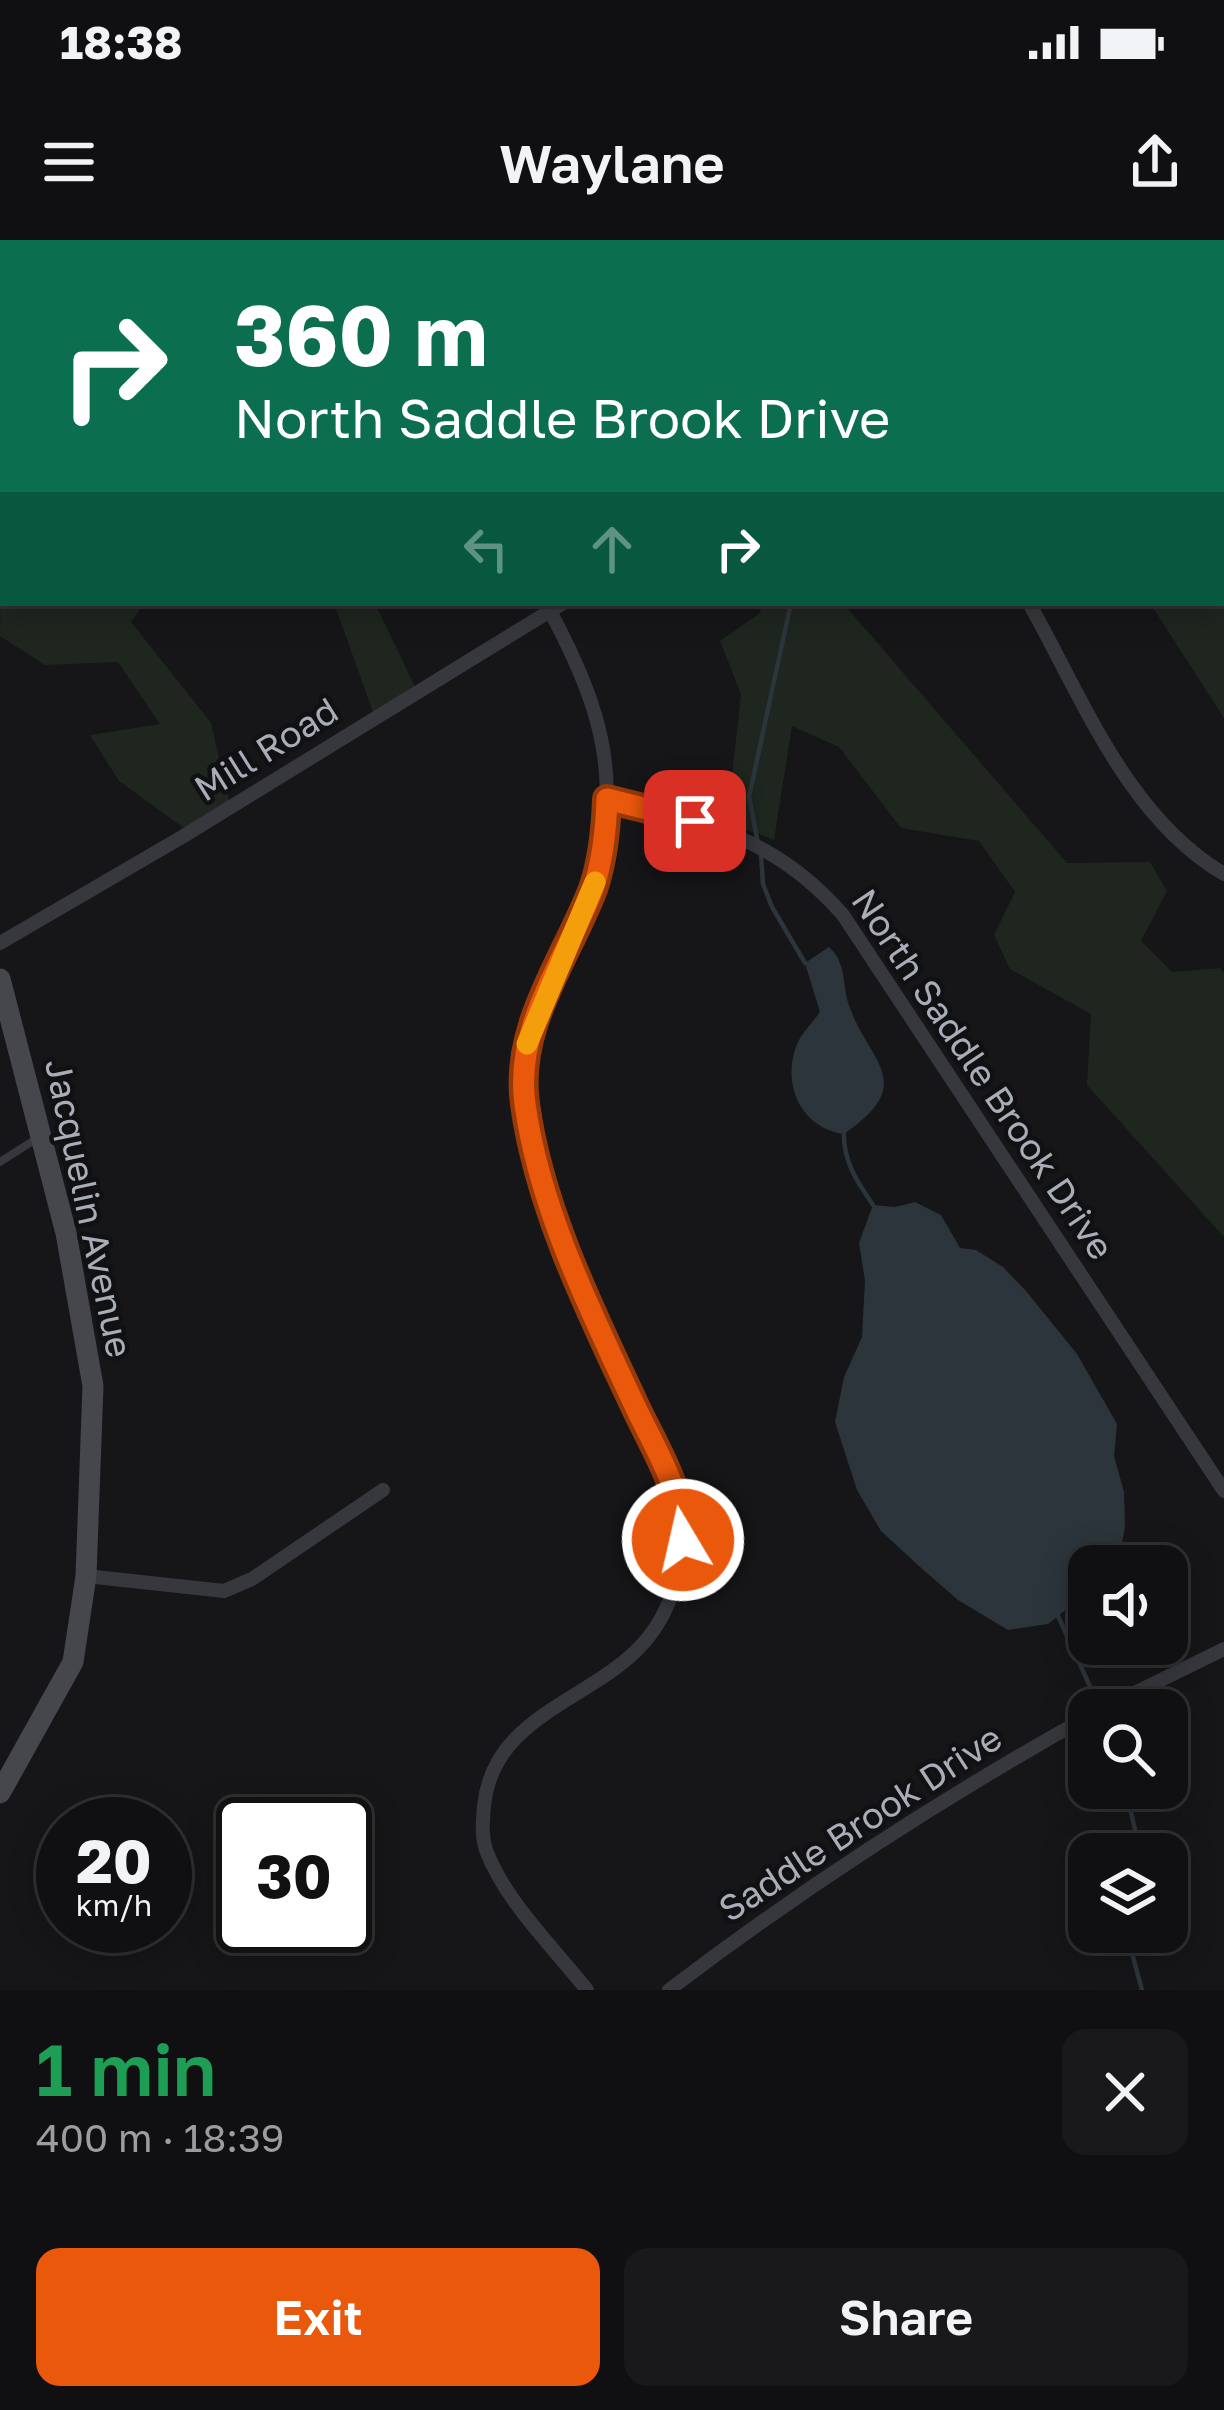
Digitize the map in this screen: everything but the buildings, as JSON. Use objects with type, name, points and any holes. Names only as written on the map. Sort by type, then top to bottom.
[{"type":"main road","name":"Jacquelin Avenue","points":[[0,979],[79,1290],[93,1386],[86,1576],[73,1662],[0,1792]]},
{"type":"street","points":[[1031,606],[1141,797],[1191,850],[1224,874]]},
{"type":"street","points":[[557,607],[595,706],[607,799],[602,857],[592,890],[532,1025],[524,1099],[534,1157],[580,1281],[674,1481],[682,1517],[681,1563],[664,1612],[635,1652],[523,1728],[499,1754],[485,1798],[482,1831],[487,1853],[508,1888],[587,1990]]},
{"type":"street","name":"Mill Road","points":[[0,943],[557,607]]},
{"type":"street","name":"North Saddle Brook Drive","points":[[607,799],[745,837],[783,858],[820,889],[843,915],[1224,1491]]},
{"type":"street","points":[[86,1576],[224,1591],[252,1579],[383,1490]]},
{"type":"street","points":[[1142,1689],[1224,1649]]},
{"type":"street","name":"Saddle Brook Drive","points":[[669,1990],[820,1879],[955,1792],[1068,1728]]},
{"type":"lane","points":[[0,1162],[43,1135]]},
{"type":"shaded area","points":[[0,606],[142,606],[131,622],[211,723],[230,805],[188,831],[119,781],[90,735],[160,724],[118,662],[45,665],[0,636]]},
{"type":"shaded area","points":[[335,606],[376,606],[416,689],[374,715]]},
{"type":"shaded area","points":[[761,606],[846,606],[1067,863],[1150,862],[1167,891],[1141,941],[1172,972],[1220,968],[1224,973],[1224,1237],[1087,1085],[1091,1014],[1010,969],[994,935],[1015,892],[979,841],[901,828],[839,747],[792,726],[774,840],[727,822],[741,694],[720,641],[760,613]]},
{"type":"shaded area","points":[[1152,606],[1224,606],[1224,718]]},
{"type":"shaded area","points":[[829,947],[839,961],[850,1008],[882,1072],[884,1086],[879,1101],[844,1134],[816,1123],[806,1113],[798,1102],[792,1074],[797,1044],[820,1012],[805,963]]},
{"type":"shaded area","points":[[915,1202],[941,1215],[960,1248],[976,1250],[1003,1267],[1077,1354],[1117,1424],[1114,1456],[1124,1492],[1121,1545],[1068,1545],[1068,1608],[1048,1624],[1008,1630],[958,1600],[881,1531],[857,1490],[835,1422],[844,1377],[862,1337],[865,1281],[859,1243],[873,1205]]},
{"type":"waterway","points":[[758,844],[749,797],[790,606]]},
{"type":"waterway","points":[[761,855],[763,884],[772,907],[805,963]]},
{"type":"waterway","points":[[844,1134],[849,1163],[873,1205]]},
{"type":"waterway","points":[[1058,1616],[1091,1689]]},
{"type":"waterway","points":[[1130,1809],[1136,1833]]},
{"type":"waterway","points":[[1132,1953],[1142,1990]]},
{"type":"slow traffic","points":[[527,1044],[595,882]]},
{"type":"route","points":[[683,1540],[674,1481],[580,1281],[534,1157],[524,1073],[532,1025],[602,857],[607,799],[695,821]]}]
